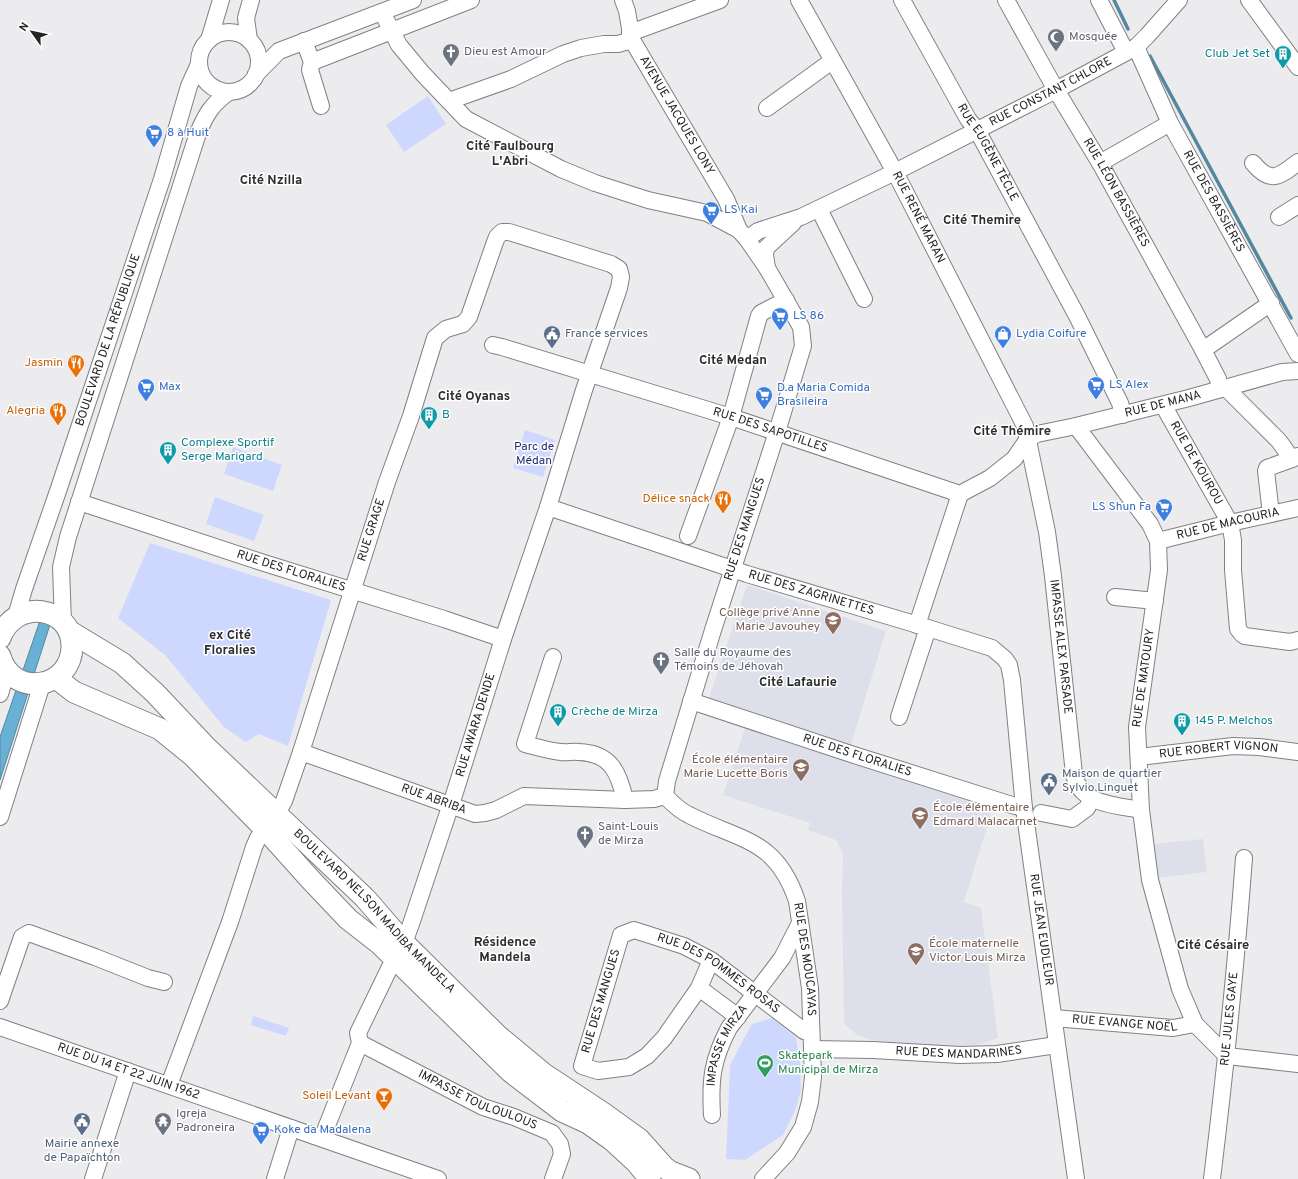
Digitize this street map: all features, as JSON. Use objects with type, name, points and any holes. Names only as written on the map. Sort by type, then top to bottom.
[{"type":"main road","points":[[0,638],[8,623],[8,614],[27,612],[57,620],[72,644],[70,659],[63,672],[44,682],[23,682],[5,666]]},
{"type":"main road","name":"BOULEVARD NELSON MADIBA MANDELA","points":[[57,620],[122,664],[155,693],[205,746],[271,822],[310,879],[348,919],[380,944],[400,951],[544,1074],[603,1113],[638,1139],[668,1170],[689,1179]]},
{"type":"main road","name":"BOULEVARD NELSON MADIBA MANDELA","points":[[44,682],[74,692],[160,729],[271,822]]},
{"type":"main road","name":"BOULEVARD NELSON MADIBA MANDELA","points":[[400,951],[511,1072],[562,1111],[588,1123],[612,1140],[636,1162],[650,1179]]},
{"type":"street","points":[[209,40],[221,0]]},
{"type":"street","points":[[251,0],[246,18],[251,42],[258,55],[259,62],[256,74]]},
{"type":"street","points":[[279,51],[251,42],[242,35],[225,33],[216,35],[203,47],[199,64],[201,73],[212,87],[220,91],[229,92],[244,88],[279,51],[413,0]]},
{"type":"street","points":[[312,62],[471,0]]},
{"type":"street","name":"AVENUE JACQUES LONY","points":[[623,0],[627,11],[631,37],[726,199],[743,234]]},
{"type":"street","points":[[449,101],[511,80],[563,54],[581,48],[604,44],[618,44],[631,37],[720,0]]},
{"type":"street","name":"RUE RENÉ MARAN","points":[[799,0],[895,172],[1025,426],[1028,439]]},
{"type":"street","name":"RUE EUGÈNE TÈCLE","points":[[902,0],[968,119],[977,130],[1077,316],[1120,403],[1123,415]]},
{"type":"street","name":"RUE LÉON BASSIÈRES","points":[[1006,0],[1056,90],[1100,163],[1223,388]]},
{"type":"street","name":"RUE DES BASSIÈRES","points":[[1099,0],[1131,50],[1298,354]]},
{"type":"street","name":"RUE CONSTANT CHLORE","points":[[743,234],[758,232],[820,209],[1056,90],[1131,50],[1147,36],[1179,0]]},
{"type":"street","points":[[1249,0],[1293,49],[1298,67]]},
{"type":"street","points":[[382,12],[399,45],[423,74],[466,119],[560,169],[595,183],[648,200],[707,213],[722,211],[725,207],[726,199]]},
{"type":"street","points":[[304,41],[312,62],[310,70],[321,106]]},
{"type":"street","points":[[766,108],[832,60]]},
{"type":"street","name":"BOULEVARD DE LA RÉPUBLIQUE","points":[[8,614],[24,589],[162,179],[189,86],[199,64]]},
{"type":"street","name":"BOULEVARD DE LA RÉPUBLIQUE","points":[[57,620],[61,567],[68,537],[198,133],[212,106],[229,92]]},
{"type":"street","points":[[1100,163],[1170,123]]},
{"type":"street","points":[[1253,163],[1263,174],[1274,177],[1282,174],[1298,162]]},
{"type":"street","points":[[1279,217],[1298,205]]},
{"type":"street","points":[[820,209],[864,299]]},
{"type":"street","points":[[707,213],[743,234]]},
{"type":"street","name":"RUE CONSTANT CHLORE","points":[[767,268],[764,255],[766,248],[801,217]]},
{"type":"street","name":"RUE AWARA DENDE","points":[[322,1138],[360,1043],[358,1033],[390,967],[400,951],[411,924],[451,806],[503,639],[548,507],[619,288],[621,277],[619,269],[611,264],[510,232],[502,232],[497,237],[469,316],[463,324]]},
{"type":"street","name":"RUE DES MANGUES","points":[[665,796],[667,781],[691,700],[803,346],[801,327],[767,268],[743,234]]},
{"type":"street","points":[[688,536],[731,417],[759,316],[761,313],[786,300]]},
{"type":"street","points":[[1203,350],[1271,303]]},
{"type":"street","name":"RUE GRAGE","points":[[169,1085],[230,922],[254,847],[258,838],[271,822],[284,800],[354,590],[387,482],[411,416],[435,338],[446,329],[463,324]]},
{"type":"street","name":"RUE DES SAPOTILLES","points":[[493,345],[731,417],[960,494]]},
{"type":"street","name":"RUE DE MANA","points":[[1028,439],[1037,434],[1163,405],[1282,372],[1298,371]]},
{"type":"street","points":[[1223,388],[1295,458],[1267,468],[1266,471],[1271,514]]},
{"type":"street","name":"RUE DE KOUROU","points":[[1163,405],[1230,523]]},
{"type":"street","name":"RUE DE MATOURY","points":[[1076,426],[1150,524],[1158,541],[1159,570],[1137,727],[1141,810],[1150,880],[1180,989],[1195,1024],[1227,1056]]},
{"type":"street","points":[[899,717],[960,494],[990,478],[1014,459],[1028,439]]},
{"type":"street","name":"IMPASSE ALEX PARSADE","points":[[1028,439],[1047,532],[1076,781],[1080,789],[1092,798],[1099,801],[1141,810]]},
{"type":"street","name":"RUE DES FLORALIES","points":[[79,502],[503,639]]},
{"type":"street","name":"RUE DES ZAGRINETTES","points":[[548,507],[732,569],[992,648],[1005,659],[1009,665],[1012,680]]},
{"type":"street","name":"RUE DE MACOURIA","points":[[1158,541],[1298,508]]},
{"type":"street","points":[[1230,523],[1233,540],[1236,625],[1245,636],[1290,642],[1298,640]]},
{"type":"street","points":[[1115,597],[1155,601]]},
{"type":"street","points":[[553,657],[543,692],[525,744],[562,753],[580,752],[597,754],[612,765],[621,782],[625,800]]},
{"type":"street","points":[[0,694],[5,666]]},
{"type":"street","name":"RUE JEAN EUDLEUR","points":[[1012,680],[1024,808],[1054,1018],[1056,1045],[1076,1179]]},
{"type":"street","points":[[0,817],[44,682]]},
{"type":"street","name":"RUE DES FLORALIES","points":[[691,700],[850,754],[1024,808]]},
{"type":"street","name":"RUE ROBERT VIGNON","points":[[1138,757],[1233,746],[1259,747],[1298,752]]},
{"type":"street","name":"RUE ABRIBA","points":[[301,752],[475,814],[496,810],[524,796],[625,800],[654,799],[665,796]]},
{"type":"street","name":"RUE DES MOUCAYAS","points":[[665,796],[688,815],[744,838],[760,848],[776,861],[785,873],[793,888],[797,901],[810,988],[810,1032],[813,1078],[810,1102],[803,1128],[787,1153],[763,1179]]},
{"type":"street","points":[[1041,812],[1072,819],[1087,808],[1092,798]]},
{"type":"street","name":"RUE JULES GAYE","points":[[1212,1179],[1227,1056],[1244,858]]},
{"type":"street","name":"IMPASSE MIRZA","points":[[712,1115],[711,1080],[715,1061],[722,1041],[729,1028],[782,958],[800,923]]},
{"type":"street","name":"RUE DES POMMES ROSAS","points":[[621,935],[634,930],[684,946],[711,960],[804,1031],[810,1032]]},
{"type":"street","points":[[0,1001],[22,938],[29,933],[148,978],[164,982]]},
{"type":"street","name":"RUE DES MANGUES","points":[[621,935],[582,1066],[598,1071],[629,1068],[647,1056],[664,1038],[699,988]]},
{"type":"street","points":[[711,960],[699,988],[738,1017]]},
{"type":"street","name":"RUE EVANGE NOËL","points":[[1054,1018],[1173,1028],[1195,1024]]},
{"type":"street","name":"RUE DU 14 ET 22 JUIN 1962","points":[[0,1027],[322,1138],[414,1175],[438,1179]]},
{"type":"street","name":"IMPASSE TOULOULOUS","points":[[360,1043],[483,1107],[514,1117],[552,1133],[560,1144],[562,1154],[553,1179]]},
{"type":"street","name":"RUE DES MANDARINES","points":[[812,1049],[873,1050],[960,1055],[997,1054],[1056,1045]]},
{"type":"street","points":[[1227,1056],[1298,1064]]},
{"type":"street","points":[[93,1179],[128,1071]]},
{"type":"street","points":[[275,1179],[291,1128]]},
{"type":"shaded area","points":[[747,585],[886,631],[849,750],[817,734],[709,698]]},
{"type":"shaded area","points":[[46,603],[56,606],[0,780],[0,737]]},
{"type":"shaded area","points":[[746,725],[993,807],[964,902],[981,908],[998,1038],[978,1045],[925,1047],[871,1040],[856,1034],[844,1024],[842,894],[843,853],[836,840],[808,830],[810,823],[723,795]]},
{"type":"shaded area","points":[[1203,839],[1207,872],[1157,878],[1153,844]]},
{"type":"green space","points":[[428,96],[446,124],[404,152],[386,125]]},
{"type":"green space","name":"Parc de Médan","points":[[525,430],[555,440],[543,477],[513,468]]},
{"type":"green space","points":[[233,447],[282,465],[273,491],[224,474]]},
{"type":"green space","points":[[215,497],[264,515],[254,541],[206,524]]},
{"type":"green space","points":[[150,543],[331,600],[288,746],[259,734],[246,742],[224,727],[165,655],[118,618]]},
{"type":"green space","points":[[253,1016],[289,1028],[286,1036],[251,1025]]},
{"type":"green space","name":"Skatepark Municipal de Mirza","points":[[772,1018],[796,1038],[800,1062],[801,1091],[795,1111],[783,1135],[745,1160],[726,1159],[730,1065],[752,1024]]},
{"type":"waterway","points":[[1114,0],[1128,29]]},
{"type":"waterway","points":[[1150,56],[1291,318]]},
{"type":"place","name":"Mosquée","points":[[1056,52]]},
{"type":"place","name":"Dieu est Amour","points":[[451,67]]},
{"type":"place","name":"Club Jet Set","points":[[1283,69]]},
{"type":"place","name":"8 à Huit","points":[[154,148]]},
{"type":"place","name":"LS Kai","points":[[711,225]]},
{"type":"place","name":"LS 86","points":[[780,331]]},
{"type":"place","name":"France services","points":[[552,349]]},
{"type":"place","name":"Lydia Coifure","points":[[1003,349]]},
{"type":"place","name":"Jasmin","points":[[76,378]]},
{"type":"place","name":"LS Alex","points":[[1096,400]]},
{"type":"place","name":"Max","points":[[146,402]]},
{"type":"place","name":"D.a Maria Comida Brasileira","points":[[764,410]]},
{"type":"place","name":"Alegria","points":[[58,426]]},
{"type":"place","name":"B","points":[[429,430]]},
{"type":"place","name":"Complexe Sportif Serge Marigard","points":[[168,465]]},
{"type":"place","name":"Délice snack","points":[[723,514]]},
{"type":"place","name":"LS Shun Fa","points":[[1164,522]]},
{"type":"place","name":"Collège privé Anne Marie Javouhey","points":[[833,635]]},
{"type":"place","name":"Salle du Royaume des Témoins de Jéhovah","points":[[661,675]]},
{"type":"place","name":"Crèche de Mirza","points":[[558,727]]},
{"type":"place","name":"145 P. Melchos","points":[[1182,736]]},
{"type":"place","name":"École élémentaire Marie Lucette Boris","points":[[801,782]]},
{"type":"place","name":"Maison de quartier Sylvio Linguet","points":[[1049,796]]},
{"type":"place","name":"École élémentaire Edmard Malacarnet","points":[[920,830]]},
{"type":"place","name":"Saint-Louis de Mirza","points":[[585,849]]},
{"type":"place","name":"École maternelle Victor Louis Mirza","points":[[916,966]]},
{"type":"place","name":"Skatepark Municipal de Mirza","points":[[765,1078]]},
{"type":"place","name":"Soleil Levant","points":[[384,1111]]},
{"type":"place","name":"Mairie annexe de Papaïchton","points":[[82,1136]]},
{"type":"place","name":"Igreja Padroneira","points":[[163,1136]]},
{"type":"place","name":"Koke da Madalena","points":[[261,1145]]},
{"type":"district","name":"Cité Faulbourg L'Abri","points":[[510,154]]},
{"type":"district","name":"Cité Nzilla","points":[[271,181]]},
{"type":"district","name":"Cité Themire","points":[[982,221]]},
{"type":"district","name":"Cité Medan","points":[[733,361]]},
{"type":"district","name":"Cité Oyanas","points":[[474,397]]},
{"type":"district","name":"Cité Thémire","points":[[1012,432]]},
{"type":"district","name":"ex Cité Floralies","points":[[230,644]]},
{"type":"district","name":"Cité Lafaurie","points":[[798,683]]},
{"type":"district","name":"Cité Césaire","points":[[1213,946]]},
{"type":"district","name":"Résidence Mandela","points":[[505,950]]}]
